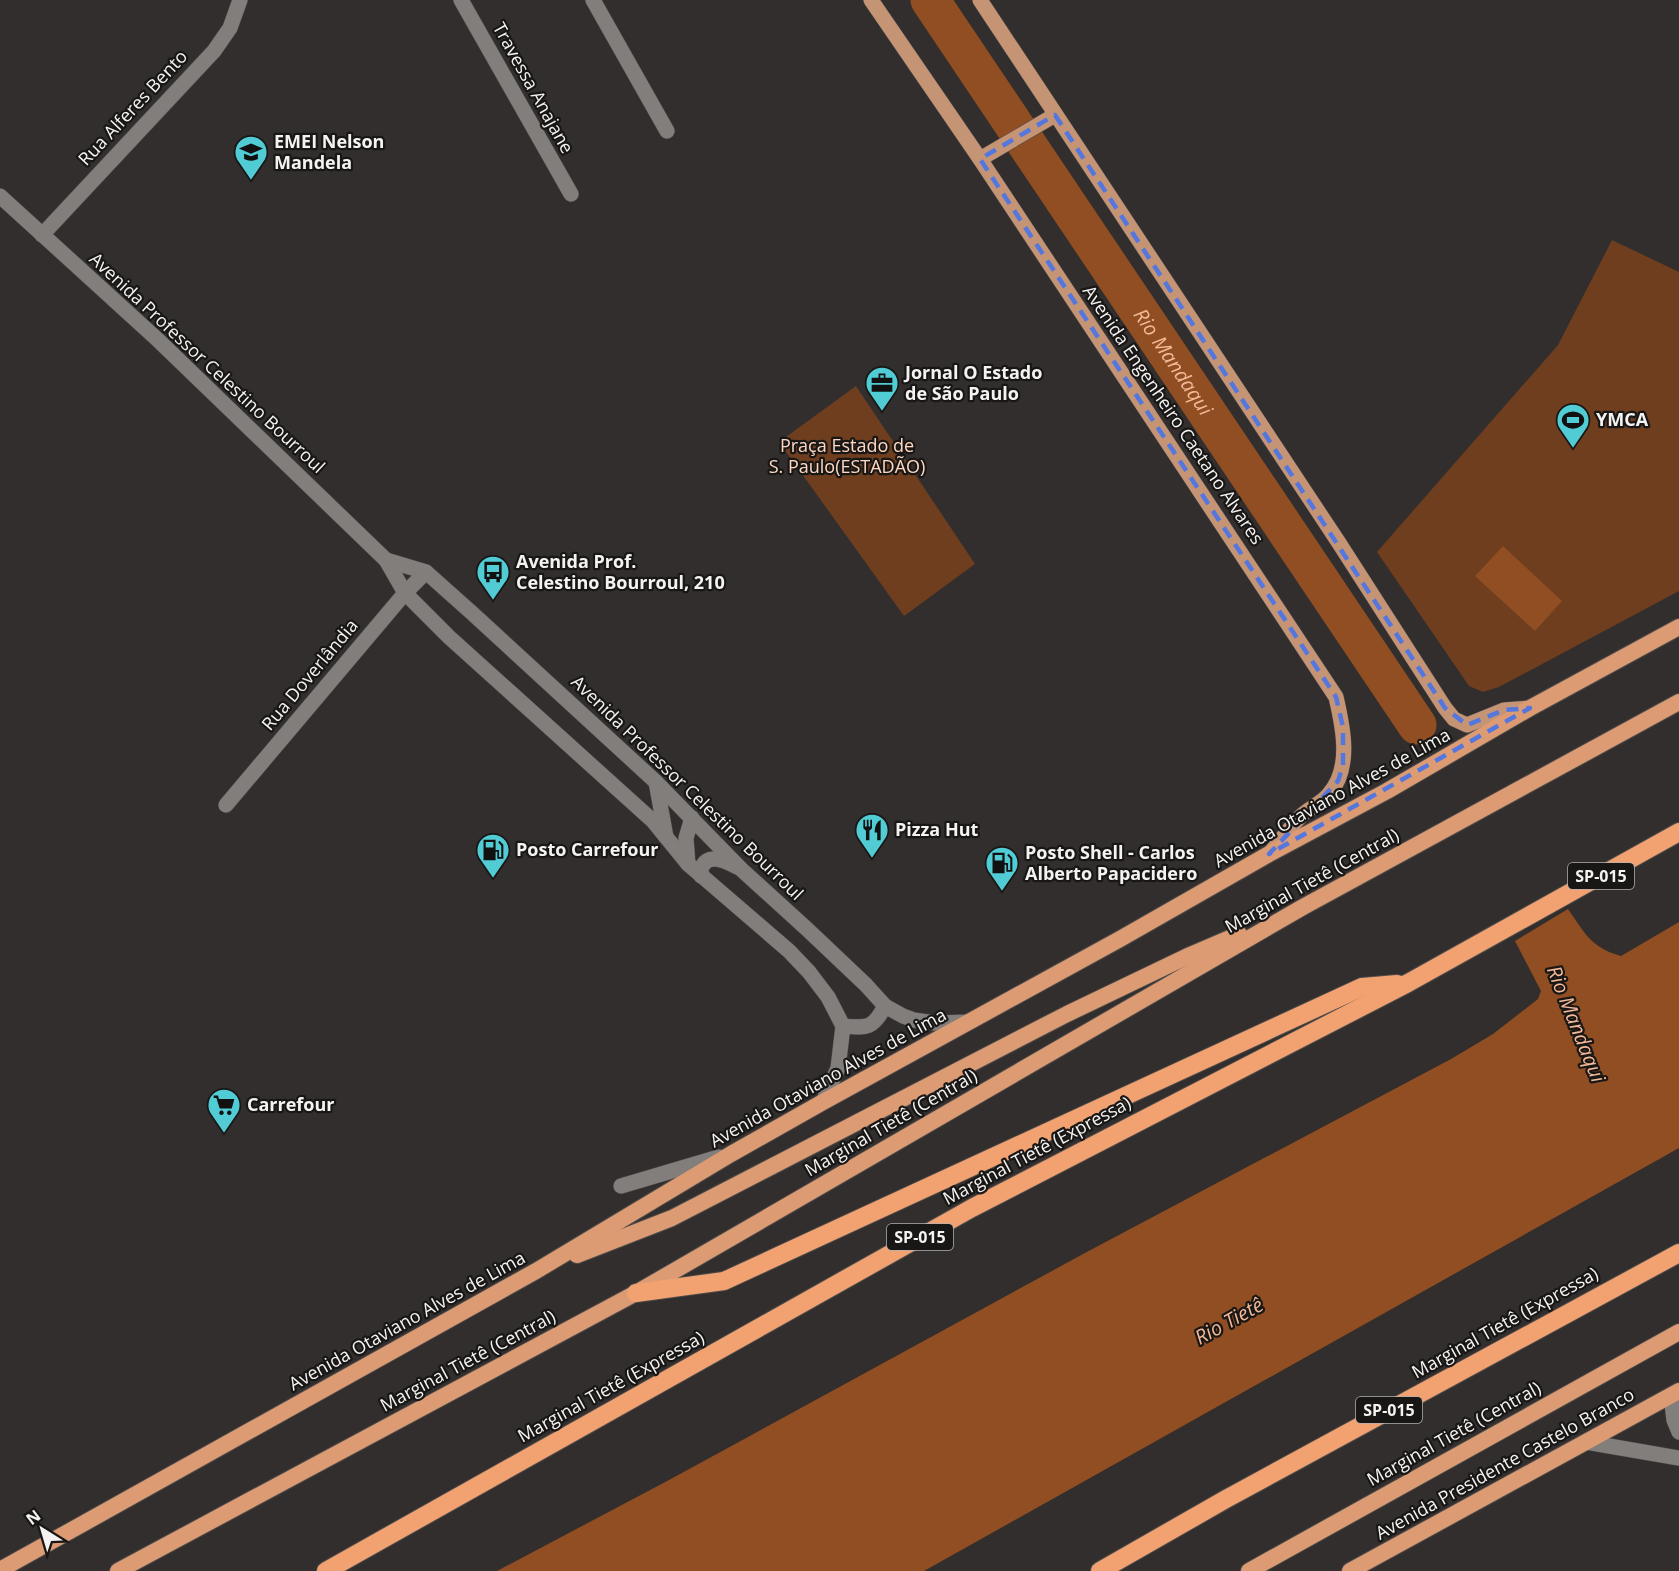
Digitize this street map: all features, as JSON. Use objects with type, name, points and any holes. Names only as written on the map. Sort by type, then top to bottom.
[{"type":"highway","name":"Avenida Otaviano Alves de Lima","points":[[0,1570],[536,1271],[731,1154],[823,1102],[1110,945],[1269,854],[1387,791],[1530,708],[1679,627]]},
{"type":"highway","name":"Marginal Tietê (Central)","points":[[118,1571],[636,1293],[1304,907],[1679,702]]},
{"type":"highway","name":"Marginal Tietê (Expressa)","points":[[326,1571],[972,1208],[1408,983],[1679,832]]},
{"type":"highway","points":[[536,1271],[672,1218],[1067,1014],[1190,955],[1304,907]]},
{"type":"highway","points":[[636,1293],[724,1281],[1362,987],[1408,983]]},
{"type":"highway","name":"Marginal Tietê (Expressa)","points":[[1100,1571],[1226,1499],[1679,1252]]},
{"type":"highway","name":"Marginal Tietê (Central)","points":[[1249,1571],[1679,1332]]},
{"type":"highway","name":"Avenida Presidente Castelo Branco","points":[[1350,1571],[1675,1394]]},
{"type":"main road","name":"Rua Alferes Bento","points":[[42,234],[214,51],[230,28],[240,0]]},
{"type":"main road","name":"Travessa Anajane","points":[[461,0],[571,194]]},
{"type":"main road","points":[[593,0],[667,131]]},
{"type":"main road","name":"Avenida Engenheiro Caetano Alvares","points":[[871,0],[980,159],[1336,697],[1343,728],[1343,766],[1338,781],[1329,795],[1301,816],[1269,854]]},
{"type":"main road","points":[[980,0],[1333,533],[1445,708],[1454,718],[1467,725],[1504,710],[1530,708]]},
{"type":"main road","points":[[980,159],[1055,115]]},
{"type":"main road","name":"Avenida Professor Celestino Bourroul","points":[[0,196],[158,340],[386,560],[405,593],[457,644],[652,821],[700,876],[789,951],[828,997],[843,1026]]},
{"type":"main road","name":"Avenida Professor Celestino Bourroul","points":[[386,560],[426,572],[472,613],[656,782],[742,870],[866,985],[885,1006],[903,1017],[914,1020],[935,1023],[969,1022]]},
{"type":"main road","name":"Rua Doverlândia","points":[[226,805],[405,593],[426,572]]},
{"type":"main road","points":[[656,782],[666,837]]},
{"type":"main road","points":[[688,864],[686,838],[692,818]]},
{"type":"main road","points":[[700,876],[703,865],[709,860],[724,860],[742,870]]},
{"type":"main road","points":[[823,1102],[838,1068],[843,1026],[859,1027],[872,1024],[878,1020],[885,1006]]},
{"type":"main road","points":[[621,1186],[731,1154]]},
{"type":"main road","points":[[1675,1394],[1674,1420],[1679,1432]]},
{"type":"main road","points":[[1586,1442],[1679,1458]]},
{"type":"highlighted area","points":[[1055,115],[1445,708],[1467,725],[1504,710],[1530,708],[1269,854],[1338,781],[1343,766],[1343,727],[1336,697],[980,159]]},
{"type":"green space","name":"YMCA","points":[[1612,240],[1679,272],[1679,591],[1499,687],[1483,692],[1469,686],[1377,552],[1558,345]]},
{"type":"green space","name":"Praça Estado de S. Paulo(ESTADÃO)","points":[[856,386],[975,564],[904,616],[779,442]]},
{"type":"water","points":[[1503,546],[1562,601],[1535,631],[1475,576]]},
{"type":"water","name":"Rio Tietê","points":[[1568,909],[1595,944],[1621,956],[1679,922],[1679,1148],[924,1571],[497,1571],[1083,1254],[1451,1059],[1493,1034],[1538,999],[1541,991],[1515,941]]},
{"type":"waterway","name":"Rio Mandaqui","points":[[930,0],[1417,725]]},
{"type":"place","name":"EMEI Nelson Mandela","points":[[251,181]]},
{"type":"place","name":"Jornal O Estado de São Paulo","points":[[882,412]]},
{"type":"place","name":"YMCA","points":[[1573,449]]},
{"type":"place","name":"Avenida Prof. Celestino Bourroul, 210","points":[[493,601]]},
{"type":"place","name":"Pizza Hut","points":[[872,859]]},
{"type":"place","name":"Posto Carrefour","points":[[493,879]]},
{"type":"place","name":"Posto Shell - Carlos Alberto Papacidero","points":[[1002,892]]},
{"type":"place","name":"Carrefour","points":[[224,1134]]}]
